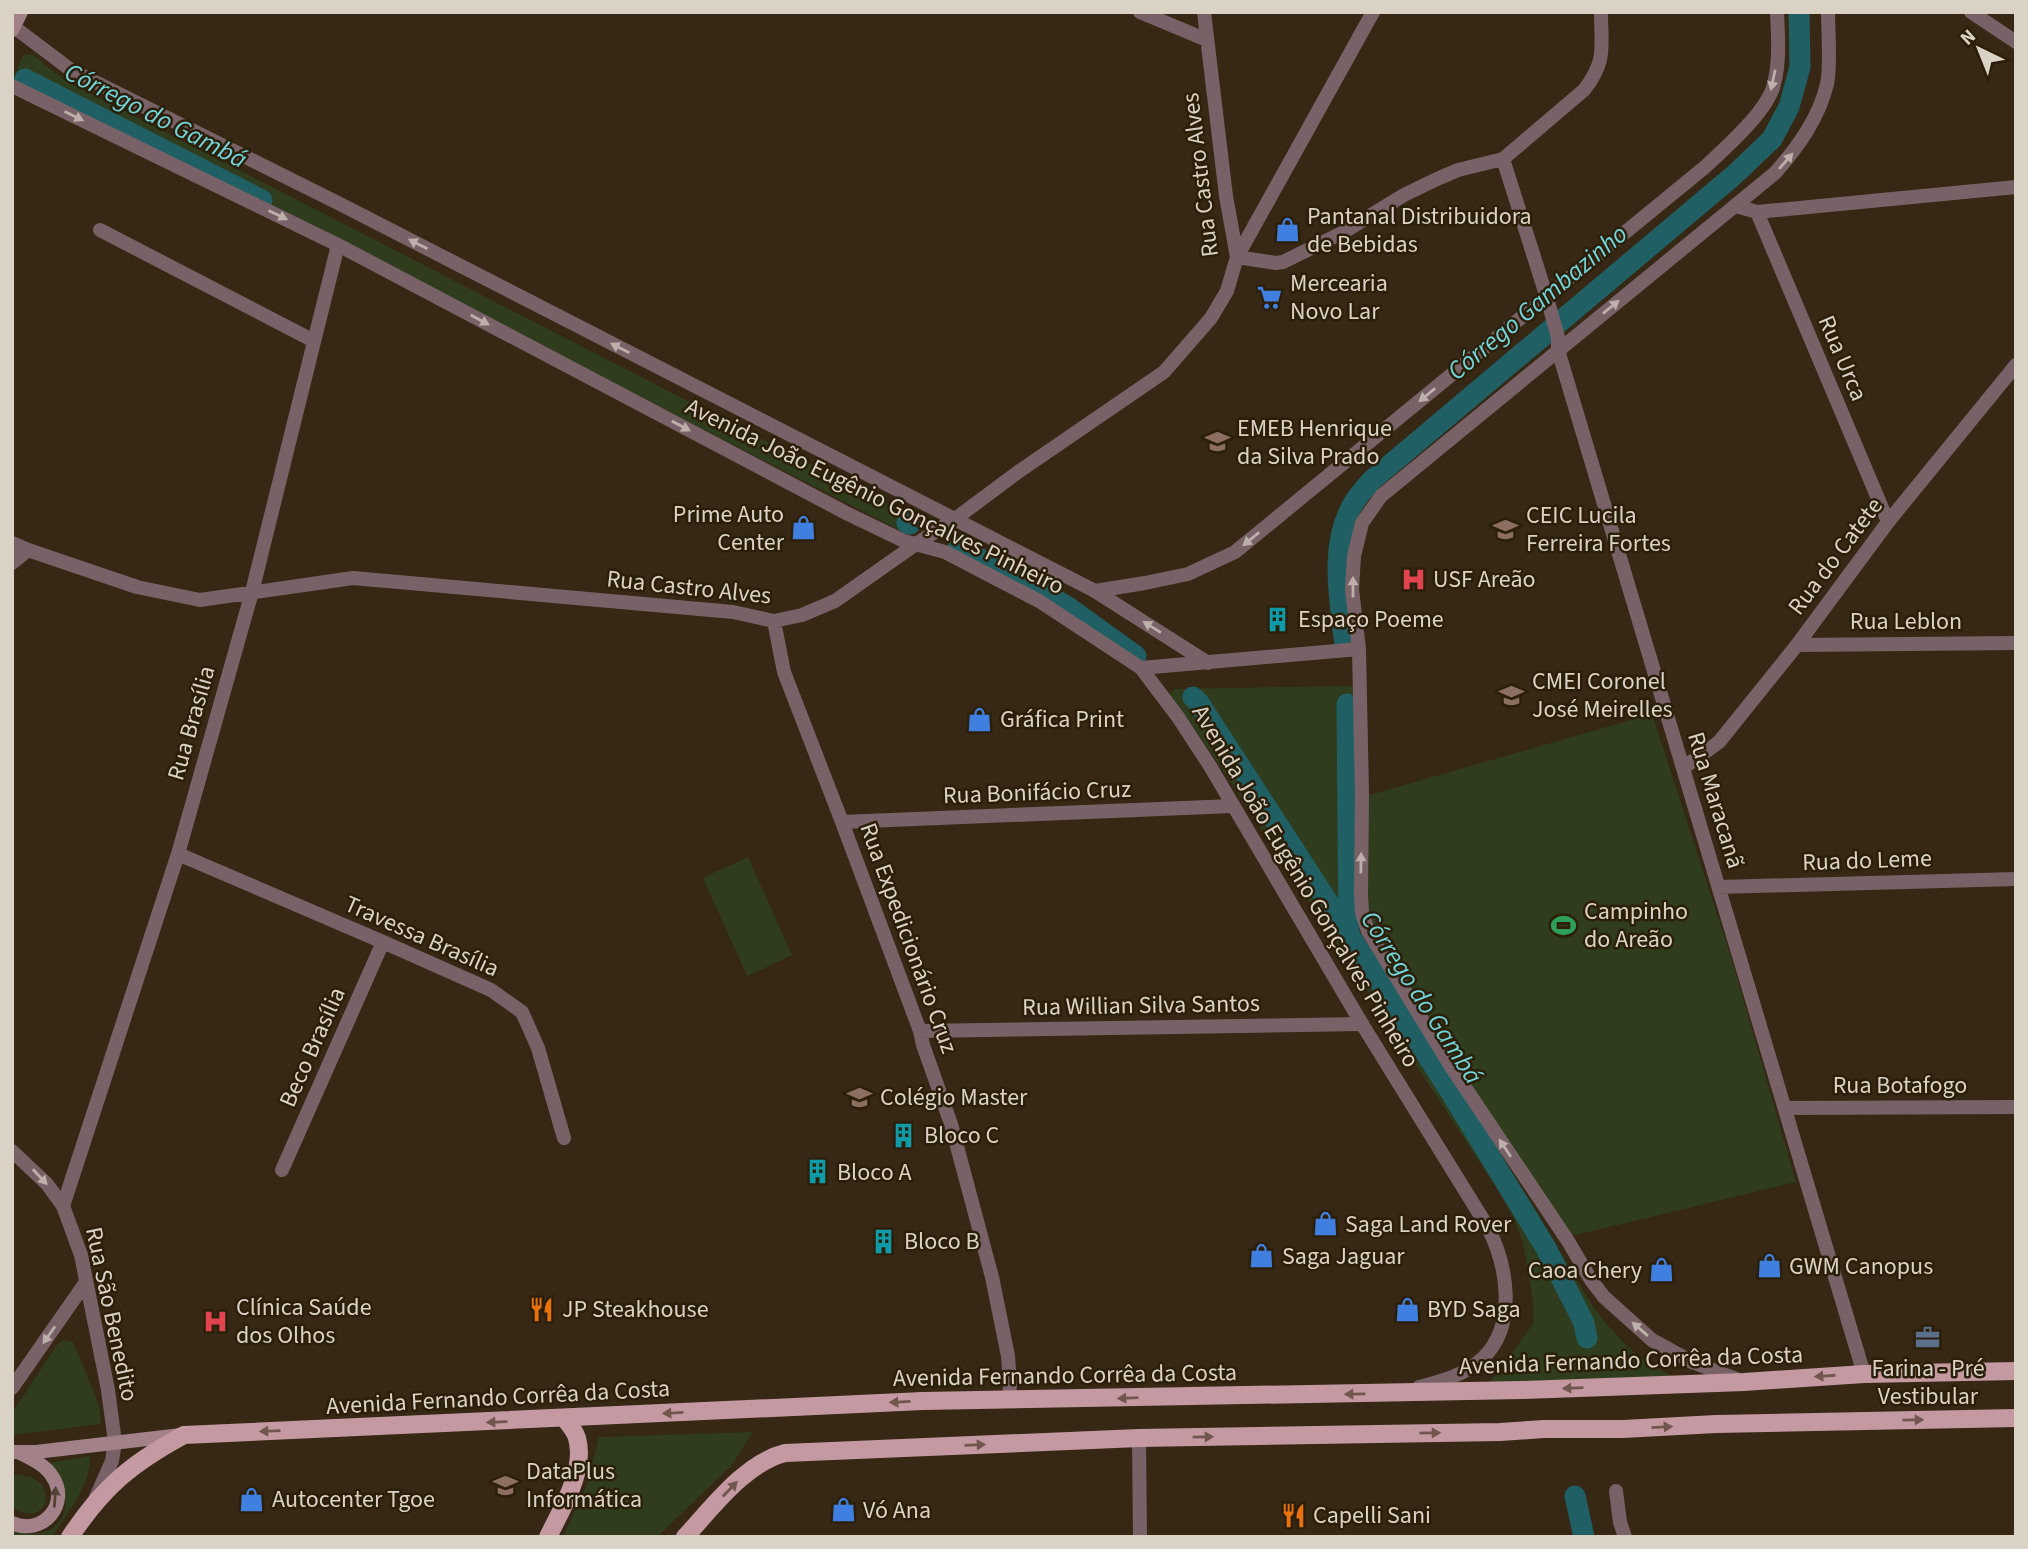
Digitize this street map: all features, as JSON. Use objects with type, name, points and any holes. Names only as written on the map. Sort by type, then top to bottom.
[{"type":"main road","points":[[13,28],[21,12]]},
{"type":"main road","name":"Avenida Fernando Corrêa da Costa","points":[[16,1453],[184,1435],[923,1401],[1397,1394],[1744,1382],[1864,1374],[2016,1371]]},
{"type":"main road","points":[[685,1537],[737,1482],[758,1466],[785,1453],[1139,1438],[1500,1432],[1716,1424],[2016,1418]]},
{"type":"main road","points":[[548,1537],[571,1487],[579,1459],[577,1436],[565,1419]]},
{"type":"main road","points":[[70,1537],[93,1504],[114,1481],[155,1450],[184,1435]]},
{"type":"main road","points":[[12,1523],[23,1527],[39,1524],[51,1515],[57,1503],[54,1477],[40,1463],[16,1453]]},
{"type":"street","points":[[1140,12],[1206,40]]},
{"type":"street","name":"Rua Castro Alves","points":[[12,543],[137,587],[200,600],[353,578],[733,612],[774,621],[802,615],[835,601],[1164,372],[1211,318],[1227,291],[1237,257],[1226,196],[1204,12]]},
{"type":"street","points":[[1373,12],[1237,257],[1283,262],[1342,233],[1404,195],[1437,179],[1458,170],[1503,159],[1584,90],[1592,79],[1601,60],[1601,12]]},
{"type":"street","points":[[1095,591],[1188,574],[1235,552],[1705,167],[1755,118],[1774,86],[1778,48],[1777,12]]},
{"type":"street","points":[[1744,1382],[1672,1352],[1652,1339],[1604,1297],[1450,1065],[1368,930],[1362,913],[1361,894],[1359,649],[1352,589],[1354,556],[1362,523],[1381,496],[1558,343],[1736,206],[1775,173],[1800,145],[1828,82],[1828,12]]},
{"type":"street","points":[[1971,12],[2016,42]]},
{"type":"street","name":"Avenida João Eugênio Gonçalves Pinheiro","points":[[13,28],[71,70],[340,204],[1095,591],[1208,663]]},
{"type":"street","name":"Avenida João Eugênio Gonçalves Pinheiro","points":[[12,86],[338,245],[848,514],[904,541],[945,552],[1039,601],[1141,668],[1210,766],[1362,1024],[1487,1226],[1497,1247],[1506,1294],[1499,1333],[1492,1348],[1463,1373],[1397,1394]]},
{"type":"street","name":"Rua Maracanã","points":[[1503,159],[1547,298],[1683,768],[1864,1374]]},
{"type":"street","points":[[1736,206],[1757,212],[2016,187]]},
{"type":"street","name":"Rua Urca","points":[[1757,212],[1888,522]]},
{"type":"street","points":[[100,230],[314,341]]},
{"type":"street","name":"Rua Brasília","points":[[63,1206],[178,854],[252,592],[338,245]]},
{"type":"street","name":"Rua do Catete","points":[[1683,768],[1719,742],[1797,645],[1888,522],[2016,365]]},
{"type":"street","points":[[12,563],[28,550]]},
{"type":"street","name":"Rua Expedicionário Cruz","points":[[774,621],[784,672],[920,1031],[951,1124],[992,1277],[1008,1356],[1009,1399]]},
{"type":"street","name":"Rua Leblon","points":[[1797,645],[2016,643]]},
{"type":"street","points":[[1141,668],[1359,649]]},
{"type":"street","name":"Rua Bonifácio Cruz","points":[[842,822],[1233,806]]},
{"type":"street","name":"Travessa Brasília","points":[[178,854],[491,990],[522,1012],[538,1048],[564,1138]]},
{"type":"street","name":"Rua do Leme","points":[[1719,887],[2016,879]]},
{"type":"street","name":"Beco Brasília","points":[[282,1170],[383,942]]},
{"type":"street","name":"Rua Willian Silva Santos","points":[[920,1031],[1362,1024]]},
{"type":"street","name":"Rua Botafogo","points":[[1785,1108],[2016,1107]]},
{"type":"street","name":"Rua São Benedito","points":[[12,1151],[47,1184],[63,1206],[81,1255],[116,1443],[110,1468],[93,1504]]},
{"type":"street","points":[[12,1388],[86,1282]]},
{"type":"street","points":[[1139,1438],[1140,1537]]},
{"type":"street","points":[[1616,1491],[1625,1537]]},
{"type":"green space","points":[[28,54],[74,85],[911,516],[903,532],[264,204],[12,81],[23,55]]},
{"type":"green space","points":[[1351,686],[1354,692],[1354,901],[1358,935],[1603,1320],[1647,1363],[1682,1381],[1488,1385],[1533,1324],[1533,1301],[1523,1243],[1514,1219],[1244,802],[1169,696],[1174,689]],"holes":[[[1198,696],[1254,776],[1346,919],[1341,700],[1351,700],[1352,932],[1532,1215],[1591,1321],[1596,1337],[1580,1338],[1576,1317],[1552,1264],[1515,1203],[1208,720],[1191,699]]]},
{"type":"green space","points":[[1652,714],[1731,957],[1796,1182],[1572,1236],[1379,948],[1362,897],[1366,796]]},
{"type":"green space","points":[[748,857],[792,955],[747,976],[703,878]]},
{"type":"green space","points":[[64,1340],[73,1342],[99,1405],[101,1424],[12,1435],[12,1413],[57,1345]]},
{"type":"green space","points":[[753,1432],[731,1466],[657,1537],[563,1537],[586,1487],[599,1437]]},
{"type":"green space","points":[[90,1456],[87,1478],[52,1537],[12,1537],[12,1529],[23,1533],[44,1532],[59,1522],[64,1514],[66,1504],[63,1488],[49,1463]]},
{"type":"green space","points":[[12,1474],[34,1478],[44,1488],[45,1501],[38,1512],[31,1514],[12,1507]]},
{"type":"waterway","name":"Córrego Gambazinho","points":[[1345,646],[1339,591],[1339,553],[1341,535],[1357,498],[1372,480],[1733,176],[1772,139],[1789,107],[1800,67],[1799,12]]},
{"type":"waterway","name":"Córrego do Gambá","points":[[25,79],[262,200]]},
{"type":"waterway","name":"Córrego do Gambá","points":[[958,548],[1068,607],[1136,656]]},
{"type":"waterway","name":"Córrego do Gambá","points":[[1193,697],[1447,1086],[1546,1248],[1584,1323],[1587,1338]]},
{"type":"waterway","name":"Córrego Gambazinho","points":[[1347,704],[1349,932]]},
{"type":"waterway","name":"Córrego do Gambá","points":[[1575,1496],[1584,1537]]},
{"type":"place","name":"Pantanal Distribuidora de Bebidas","points":[[1287,230]]},
{"type":"place","name":"Mercearia Novo Lar","points":[[1270,297]]},
{"type":"place","name":"EMEB Henrique da Silva Prado","points":[[1217,442]]},
{"type":"place","name":"Prime Auto Center","points":[[804,528]]},
{"type":"place","name":"CEIC Lucila Ferreira Fortes","points":[[1506,529]]},
{"type":"place","name":"USF Areão","points":[[1413,579]]},
{"type":"place","name":"Espaço Poeme","points":[[1278,619]]},
{"type":"place","name":"CMEI Coronel José Meirelles","points":[[1512,695]]},
{"type":"place","name":"Gráfica Print","points":[[980,719]]},
{"type":"place","name":"Campinho do Areão","points":[[1564,925]]},
{"type":"place","name":"Colégio Master","points":[[860,1097]]},
{"type":"place","name":"Bloco C","points":[[904,1135]]},
{"type":"place","name":"Bloco A","points":[[817,1172]]},
{"type":"place","name":"Saga Land Rover","points":[[1325,1224]]},
{"type":"place","name":"Bloco B","points":[[884,1241]]},
{"type":"place","name":"Saga Jaguar","points":[[1262,1256]]},
{"type":"place","name":"GWM Canopus","points":[[1769,1266]]},
{"type":"place","name":"Caoa Chery","points":[[1662,1270]]},
{"type":"place","name":"JP Steakhouse","points":[[542,1309]]},
{"type":"place","name":"BYD Saga","points":[[1407,1309]]},
{"type":"place","name":"Clínica Saúde dos Olhos","points":[[216,1321]]},
{"type":"place","name":"Farina - Pré Vestibular","points":[[1928,1337]]},
{"type":"place","name":"DataPlus Informática","points":[[506,1485]]},
{"type":"place","name":"Autocenter Tgoe","points":[[252,1499]]},
{"type":"place","name":"Vó Ana","points":[[843,1510]]},
{"type":"place","name":"Capelli Sani","points":[[1293,1515]]}]
